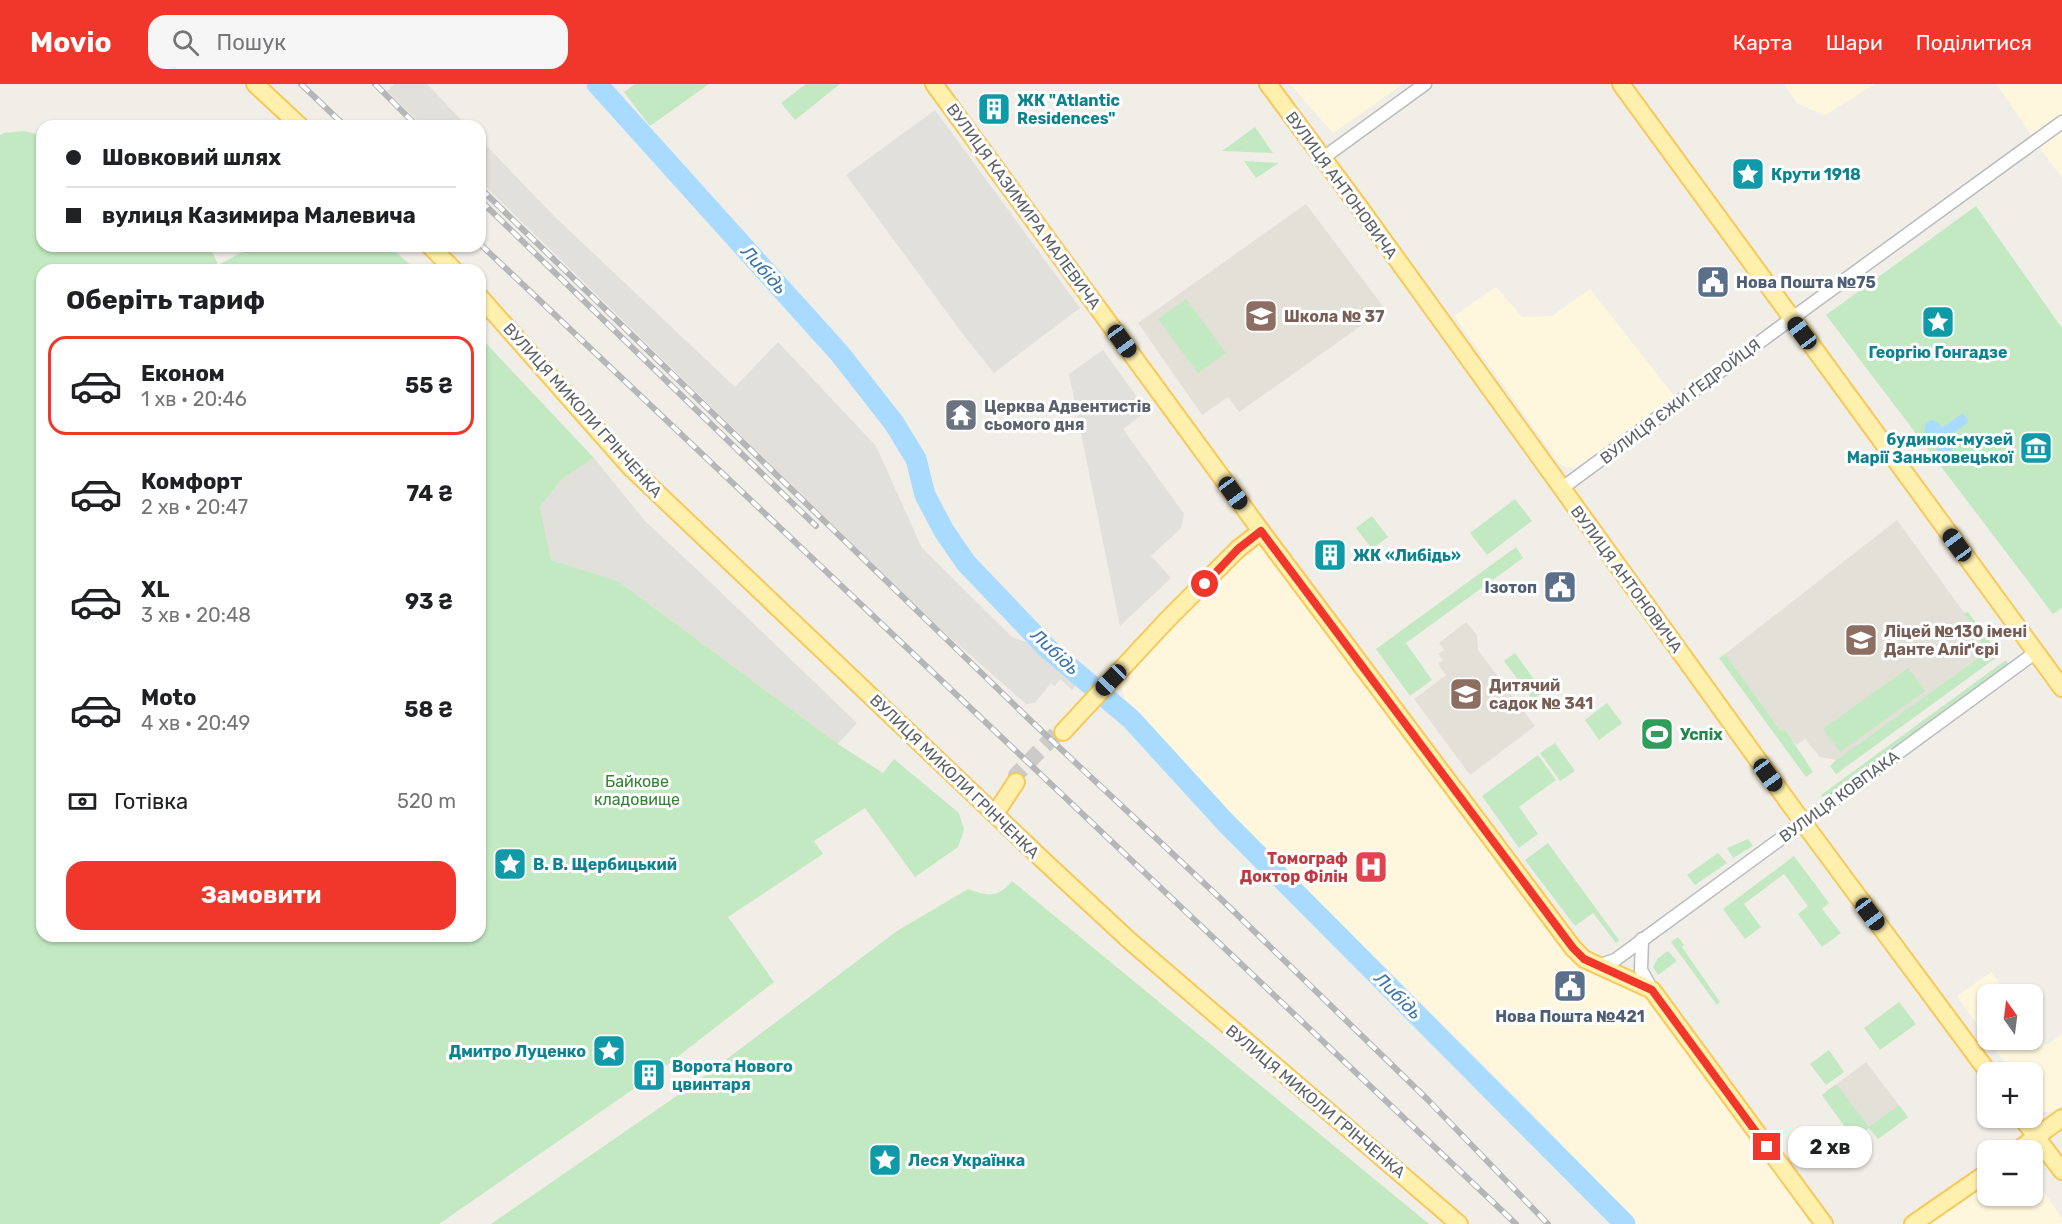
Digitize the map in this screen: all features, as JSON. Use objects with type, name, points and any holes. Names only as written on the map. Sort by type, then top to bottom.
[{"type":"main road","points":[[255,84],[294,120]]},
{"type":"main road","name":"ВУЛИЦЯ КАЗИМИРА МАЛЕВИЧА","points":[[934,84],[1261,531],[1573,948],[1584,959],[1652,990],[1824,1224]]},
{"type":"main road","name":"ВУЛИЦЯ АНТОНОВИЧА","points":[[1268,84],[1803,823],[1981,1062]]},
{"type":"main road","points":[[1621,84],[2062,688]]},
{"type":"main road","points":[[436,252],[448,264]]},
{"type":"main road","name":"ВУЛИЦЯ МИКОЛИ ГРІНЧЕНКА","points":[[486,304],[630,466],[995,814],[1130,941],[1459,1224]]},
{"type":"main road","points":[[1064,732],[1238,549],[1261,531]]},
{"type":"main road","points":[[995,814],[1016,782]]},
{"type":"main road","points":[[2032,1140],[2062,1118]]},
{"type":"main road","points":[[2029,1128],[2062,1171]]},
{"type":"main road","points":[[1913,1224],[1977,1180]]},
{"type":"street","points":[[1323,158],[1425,84]]},
{"type":"street","name":"ВУЛИЦЯ ЄЖИ ҐЕДРОЙЦЯ","points":[[1561,489],[2062,122]]},
{"type":"street","name":"ВУЛИЦЯ КОВПАКА","points":[[1598,966],[1615,960],[2036,652]]},
{"type":"street","points":[[1642,939],[1641,970],[1652,990]]},
{"type":"shaded area","points":[[395,84],[427,84],[461,120],[417,120],[387,91]]},
{"type":"shaded area","points":[[1290,84],[1403,84],[1333,133]]},
{"type":"shaded area","points":[[1784,84],[1875,84],[1825,115],[1798,104]]},
{"type":"shaded area","points":[[1996,84],[2062,84],[2062,116],[2038,133],[2031,134]]},
{"type":"shaded area","points":[[935,110],[1080,308],[994,373],[846,175]]},
{"type":"shaded area","points":[[2062,132],[2062,178],[2040,148]]},
{"type":"shaded area","points":[[486,145],[554,216],[735,387],[778,342],[876,446],[922,548],[1012,637],[1029,643],[1050,664],[1074,679],[1077,684],[1072,690],[1060,679],[1055,686],[1051,683],[1035,703],[1026,704],[927,617],[486,187]]},
{"type":"shaded area","name":"Школа № 37","points":[[1306,204],[1385,309],[1239,412],[1228,397],[1202,415],[1138,323]]},
{"type":"shaded area","points":[[1496,287],[1522,317],[1552,316],[1590,289],[1675,397],[1574,468],[1559,463],[1454,316]]},
{"type":"shaded area","points":[[1103,350],[1147,411],[1123,429],[1184,514],[1181,528],[1151,556],[1171,578],[1120,626],[1069,374]]},
{"type":"shaded area","points":[[594,458],[645,521],[857,723],[838,744],[618,581],[551,560],[540,507],[561,480]]},
{"type":"shaded area","name":"Ліцей №130 імені Данте Аліґ'єрі","points":[[1897,520],[1981,636],[1977,659],[1836,760],[1820,757],[1805,739],[1796,745],[1786,731],[1780,730],[1725,654]]},
{"type":"shaded area","points":[[1261,531],[1573,948],[1652,990],[1824,1224],[1635,1224],[1620,1204],[1512,1093],[1230,813],[1226,817],[1130,716],[1122,688],[1121,670]]},
{"type":"shaded area","name":"Дитячий садок № 341","points":[[1466,622],[1477,635],[1478,650],[1535,726],[1470,775],[1414,699],[1446,675],[1438,664],[1443,660],[1438,654],[1444,650],[1439,643]]},
{"type":"shaded area","points":[[1991,972],[2000,984],[1977,984],[1977,1024],[1957,996]]},
{"type":"shaded area","points":[[2062,1034],[2062,1106],[2051,1112],[2043,1111],[2043,1062],[2004,1062],[1996,1050],[2043,1050],[2043,1042],[2046,1046]]},
{"type":"shaded area","points":[[1866,1062],[1908,1117],[1878,1139],[1869,1128],[1854,1139],[1822,1095]]},
{"type":"shaded area","points":[[1977,1185],[1977,1206],[2043,1206],[2043,1190],[2062,1219],[2062,1224],[1921,1224]]},
{"type":"green space","points":[[635,84],[709,84],[650,126],[624,92]]},
{"type":"green space","points":[[806,84],[840,84],[795,120],[781,103]]},
{"type":"green space","points":[[1255,127],[1273,153],[1222,151]]},
{"type":"green space","name":"Байкове кладовище","points":[[23,131],[36,134],[36,252],[213,252],[218,264],[36,264],[36,942],[486,942],[486,343],[594,458],[561,480],[540,507],[551,560],[618,581],[838,744],[883,773],[894,759],[959,813],[964,830],[958,847],[915,877],[865,808],[814,841],[823,854],[728,917],[774,982],[658,1072],[439,1224],[0,1224],[0,135]]},
{"type":"green space","points":[[1244,161],[1279,163],[1256,178]]},
{"type":"green space","points":[[1976,206],[2062,328],[2062,608],[2053,614],[1826,315]]},
{"type":"green space","name":"Байкове кладовище","points":[[243,252],[396,252],[409,264],[220,264]]},
{"type":"green space","points":[[1186,299],[1226,353],[1198,373],[1158,319]]},
{"type":"green space","points":[[1515,499],[1532,521],[1487,555],[1470,533]]},
{"type":"green space","points":[[1372,516],[1388,537],[1372,549],[1356,528]]},
{"type":"green space","points":[[1516,547],[1523,558],[1406,643],[1432,680],[1410,696],[1376,649]]},
{"type":"green space","points":[[1968,612],[2000,655],[1836,774],[1830,766],[1836,760],[1977,659],[1981,636],[1964,613]]},
{"type":"green space","points":[[1515,653],[1543,692],[1533,700],[1504,661]]},
{"type":"green space","points":[[1725,654],[1780,730],[1786,731],[1813,772],[1806,777],[1719,658]]},
{"type":"green space","points":[[2006,660],[2009,665],[1825,799],[1821,795]]},
{"type":"green space","points":[[1908,668],[1925,691],[1840,752],[1823,729]]},
{"type":"green space","points":[[1607,703],[1622,723],[1599,740],[1585,720]]},
{"type":"green space","points":[[1555,743],[1575,771],[1560,781],[1540,753]]},
{"type":"green space","points":[[1538,755],[1556,780],[1519,807],[1538,834],[1519,848],[1482,796]]},
{"type":"green space","points":[[1748,839],[1753,846],[1733,858],[1727,848]]},
{"type":"green space","points":[[1548,843],[1619,940],[1616,943],[1593,913],[1575,926],[1525,860]]},
{"type":"green space","points":[[1718,853],[1727,863],[1695,885],[1687,875]]},
{"type":"green space","points":[[1794,856],[1829,903],[1822,909],[1841,933],[1822,947],[1798,914],[1808,906],[1784,874],[1744,904],[1761,927],[1745,939],[1723,909]]},
{"type":"green space","points":[[1012,881],[1429,1224],[491,1224],[691,1086],[897,931],[968,889],[992,894],[1002,891]]},
{"type":"green space","points":[[1678,937],[1684,945],[1682,947],[1720,1002],[1717,1005],[1671,942]]},
{"type":"green space","points":[[1668,951],[1677,961],[1658,975],[1653,967],[1658,958]]},
{"type":"green space","points":[[1899,1002],[1916,1024],[1880,1050],[1864,1028]]},
{"type":"green space","points":[[1829,1050],[1844,1072],[1826,1085],[1810,1064]]},
{"type":"green space","points":[[1836,1084],[1869,1127],[1899,1105],[1908,1117],[1878,1139],[1869,1128],[1854,1139],[1822,1095]]},
{"type":"water","points":[[1963,413],[1969,422],[1949,436],[1954,444],[1953,449],[1947,453],[1939,452],[1924,431],[1925,425],[1931,420],[1938,422],[1942,428]]},
{"type":"waterway","name":"Либідь","points":[[597,84],[840,354],[894,423],[916,459],[925,495],[944,531],[966,563],[1047,648],[1131,719],[1226,823],[1625,1224]]},
{"type":"tunnel","points":[[1016,782],[1016,775],[1056,734],[1063,732]]},
{"type":"railway","points":[[301,84],[339,120]]},
{"type":"railway","points":[[375,84],[411,120]]},
{"type":"railway","points":[[486,194],[1031,721],[1222,900],[1428,1100],[1548,1224]]},
{"type":"railway","points":[[486,206],[816,526]]},
{"type":"railway","points":[[486,250],[1516,1224]]},
{"type":"place","name":"ЖК \"Atlantic Residences\"","points":[[994,109]]},
{"type":"place","name":"Крути 1918","points":[[1748,174]]},
{"type":"place","name":"Нова Пошта №75","points":[[1713,282]]},
{"type":"place","name":"Школа № 37","points":[[1261,316]]},
{"type":"place","name":"Георгію Гонгадзе","points":[[1938,322]]},
{"type":"place","name":"Церква Адвентистів сьомого дня","points":[[961,415]]},
{"type":"place","name":"будинок-музей Марії Заньковецької","points":[[2036,448]]},
{"type":"place","name":"ЖК «Либідь»","points":[[1330,555]]},
{"type":"place","name":"Ізотоп","points":[[1560,587]]},
{"type":"place","name":"Ліцей №130 імені Данте Аліґ'єрі","points":[[1861,640]]},
{"type":"place","name":"Дитячий садок № 341","points":[[1466,694]]},
{"type":"place","name":"Успіх","points":[[1657,734]]},
{"type":"place","name":"В. В. Щербицький","points":[[510,864]]},
{"type":"place","name":"Томограф Доктор Філін","points":[[1371,867]]},
{"type":"place","name":"Нова Пошта №421","points":[[1570,986]]},
{"type":"place","name":"Дмитро Луценко","points":[[609,1051]]},
{"type":"place","name":"Ворота Нового цвинтаря","points":[[649,1075]]},
{"type":"place","name":"Леся Українка","points":[[885,1160]]},
{"type":"route","points":[[1205,584],[1238,549],[1261,531],[1573,948],[1584,959],[1652,990],[1767,1147]]}]
